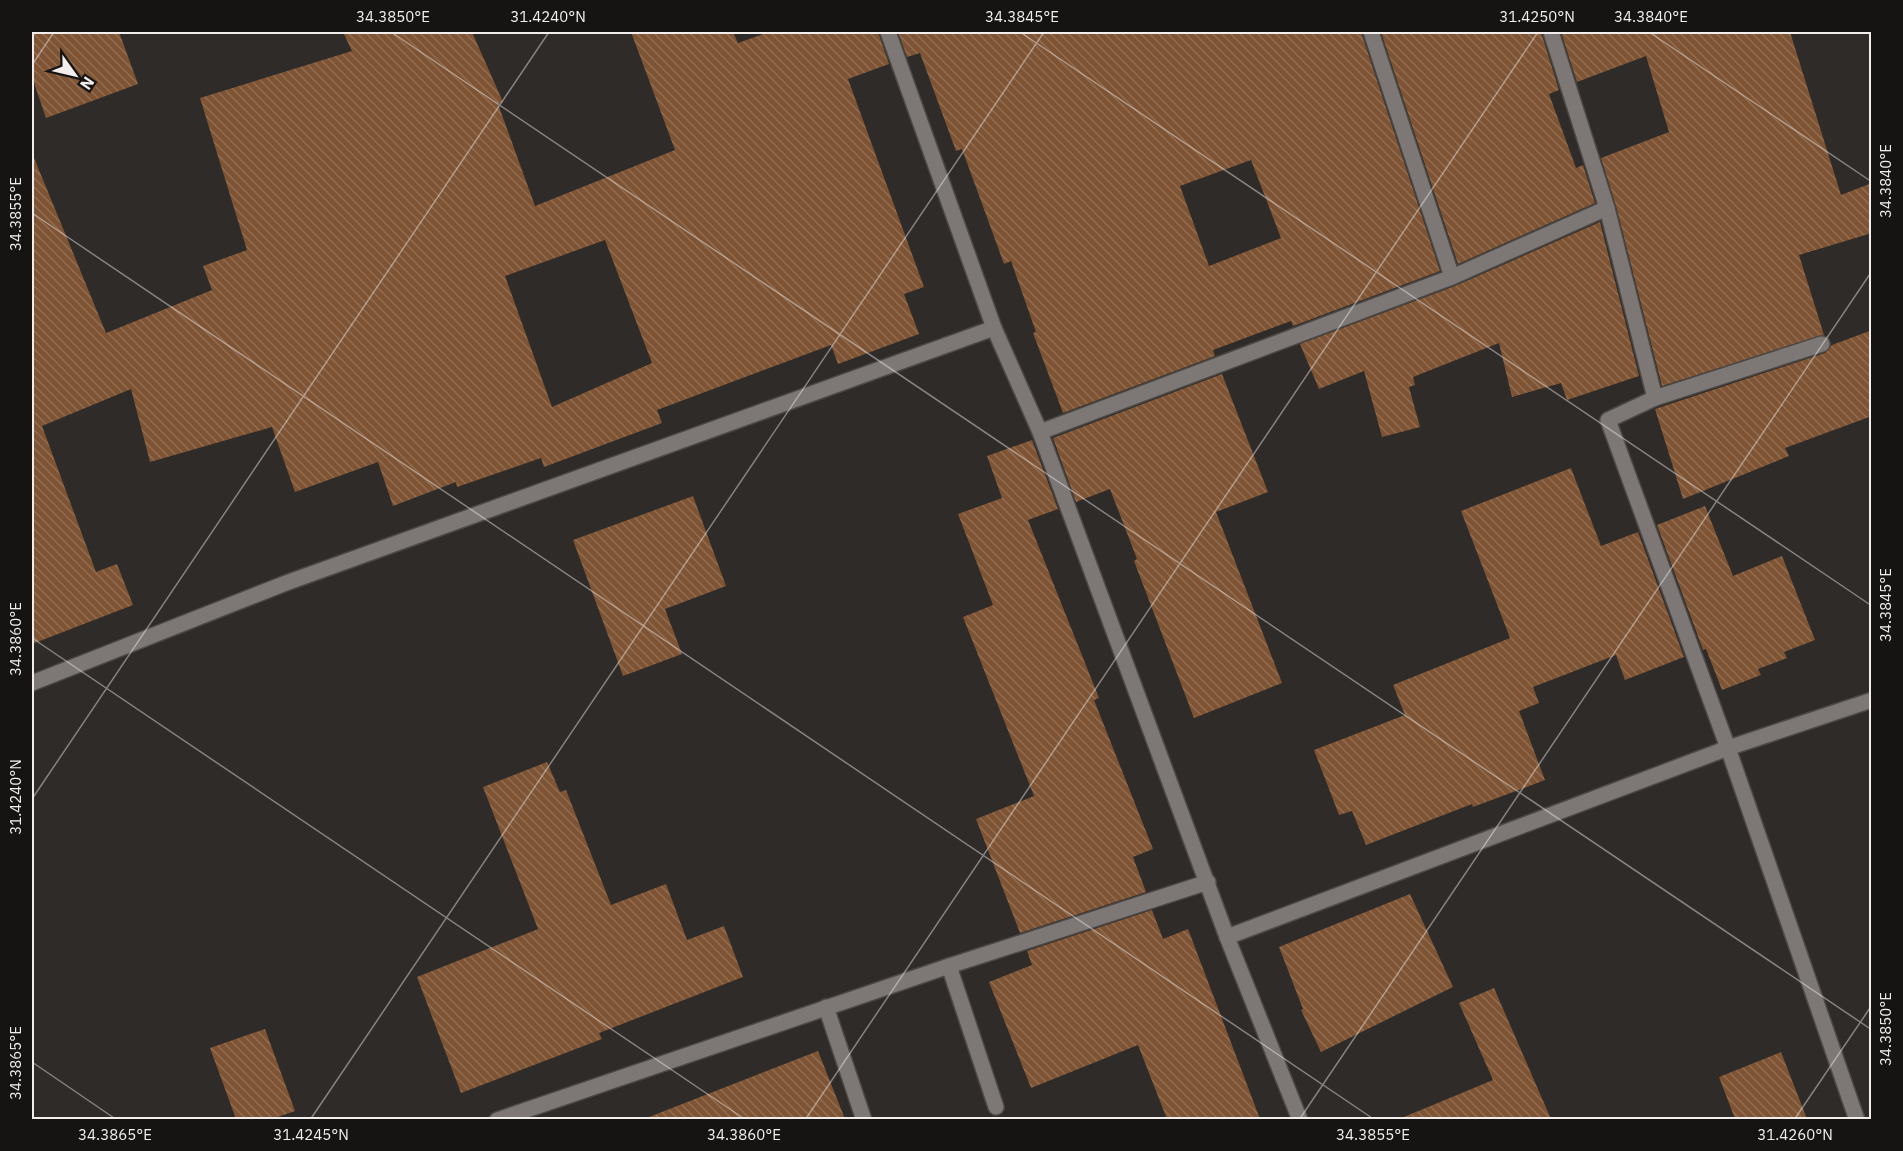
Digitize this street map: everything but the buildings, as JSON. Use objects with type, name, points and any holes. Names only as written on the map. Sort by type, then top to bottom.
[{"type":"street","points":[[888,32],[994,328],[1040,432],[1227,937],[1300,1119]]},
{"type":"street","points":[[1371,32],[1452,277]]},
{"type":"street","points":[[1551,32],[1607,208],[1655,398]]},
{"type":"street","points":[[1040,432],[1452,277],[1607,208]]},
{"type":"street","points":[[32,683],[286,583],[994,328]]},
{"type":"street","points":[[1822,344],[1655,398],[1608,420],[1728,748],[1857,1119]]},
{"type":"street","points":[[1227,937],[1728,748],[1872,700]]},
{"type":"street","points":[[497,1119],[949,966],[1208,882]]},
{"type":"street","points":[[949,966],[996,1107]]},
{"type":"street","points":[[826,1007],[864,1119]]}]
